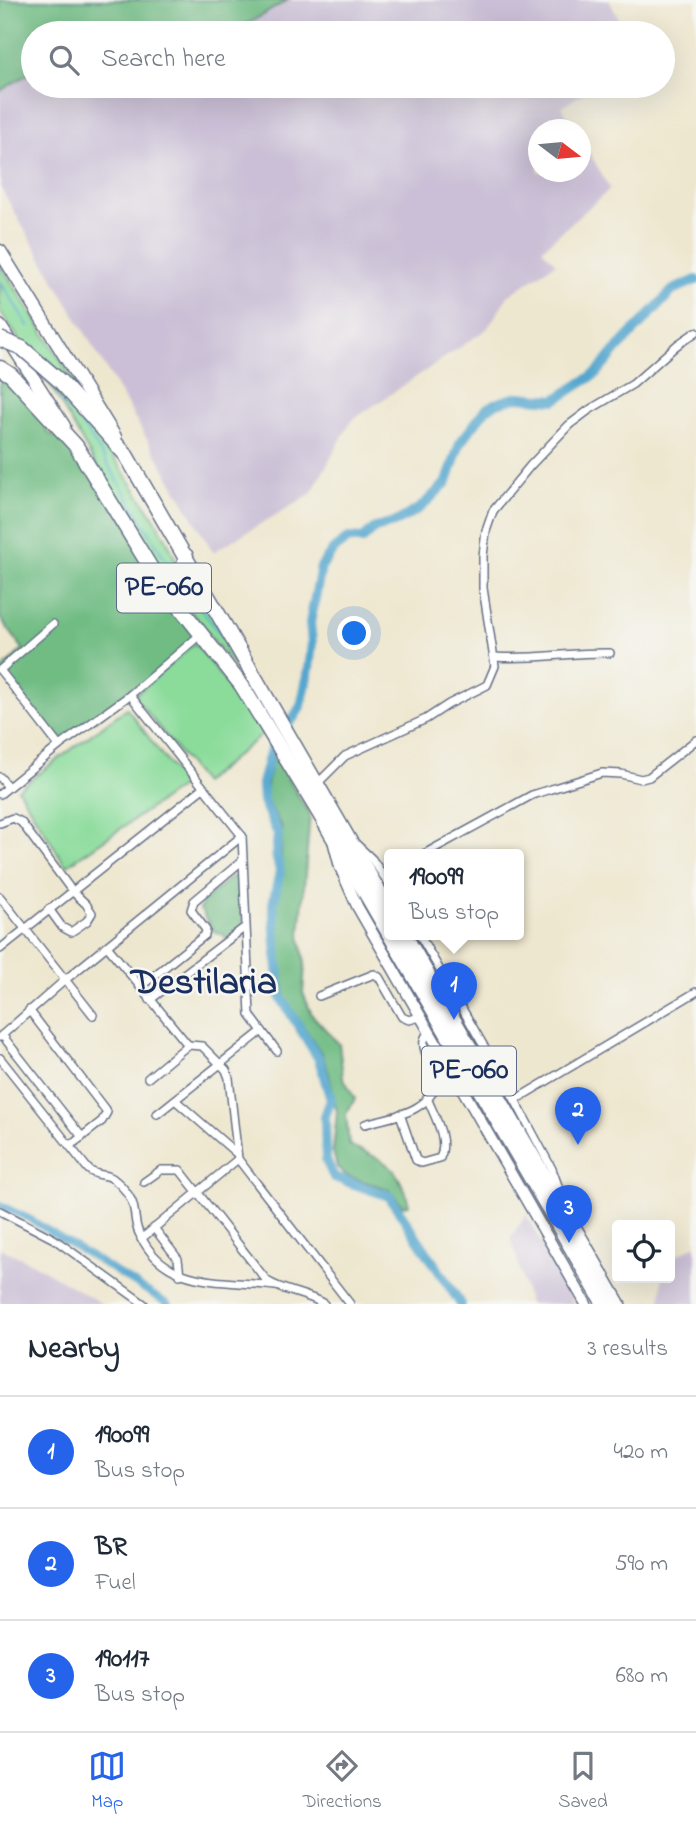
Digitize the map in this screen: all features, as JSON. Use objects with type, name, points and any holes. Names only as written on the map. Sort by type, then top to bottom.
[{"type":"highway","name":"PE-060","points":[[0,338],[22,348],[60,381],[126,455],[186,556],[271,718],[349,838],[384,899]]},
{"type":"highway","name":"PE-060","points":[[0,370],[11,375],[76,446],[157,578],[242,686],[271,718]]},
{"type":"highway","points":[[157,578],[168,579],[177,575],[184,567],[186,556]]},
{"type":"highway","name":"PE-060","points":[[310,781],[333,838],[384,926]]},
{"type":"highway","name":"PE-060","points":[[392,940],[604,1304]]},
{"type":"highway","name":"PE-060","points":[[407,940],[618,1304]]},
{"type":"main road","points":[[0,251],[126,455]]},
{"type":"main road","points":[[0,326],[76,446]]},
{"type":"main road","points":[[333,838],[336,857],[349,891],[586,1304]]},
{"type":"street","points":[[310,781],[345,755],[426,719],[487,684],[493,673],[495,657],[483,578],[486,531],[493,511],[569,425],[633,384],[696,332]]},
{"type":"street","points":[[52,624],[0,670],[59,746]]},
{"type":"street","points":[[0,794],[59,746],[130,695],[201,634]]},
{"type":"street","points":[[495,657],[531,659],[579,652],[610,653]]},
{"type":"street","points":[[130,695],[242,836],[250,1015],[277,1051]]},
{"type":"street","points":[[433,849],[532,795],[602,773],[641,779],[649,777],[696,740]]},
{"type":"street","points":[[0,778],[8,787]]},
{"type":"street","points":[[0,949],[203,788]]},
{"type":"street","points":[[0,823],[13,818],[24,826],[72,891],[91,910],[92,917],[71,932],[62,927],[49,909]]},
{"type":"street","points":[[82,1137],[1,1036],[65,980],[242,836]]},
{"type":"street","points":[[349,838],[366,851],[384,871]]},
{"type":"street","points":[[140,987],[205,935],[206,930],[191,910],[194,901],[243,860]]},
{"type":"street","points":[[0,897],[93,1015]]},
{"type":"street","points":[[150,1000],[245,927]]},
{"type":"street","points":[[422,940],[515,1100],[555,1176],[570,1221]]},
{"type":"street","points":[[107,946],[188,1045]]},
{"type":"street","points":[[319,996],[374,974],[379,977],[402,1017],[409,1020],[421,1017]]},
{"type":"street","points":[[515,1100],[696,992]]},
{"type":"street","points":[[29,1010],[106,1108],[106,1117],[70,1146]]},
{"type":"street","points":[[157,1114],[262,1031]]},
{"type":"street","points":[[365,1124],[413,1109],[428,1098],[436,1085],[424,1043],[429,1032]]},
{"type":"street","points":[[148,1078],[188,1045],[202,1046],[220,1064],[229,1078],[237,1156]]},
{"type":"street","points":[[0,1058],[92,1173],[109,1175],[119,1183],[133,1203],[135,1225],[141,1238],[161,1263],[192,1279],[275,1286],[300,1292],[324,1304]]},
{"type":"street","points":[[400,1114],[416,1160],[422,1163],[440,1158],[443,1151],[441,1136],[428,1098]]},
{"type":"street","points":[[175,1100],[237,1156],[350,1304]]},
{"type":"street","points":[[141,1238],[237,1156]]},
{"type":"street","points":[[144,1182],[161,1170],[177,1168],[265,1278],[275,1286]]},
{"type":"street","points":[[0,1211],[54,1239],[144,1304]]},
{"type":"street","points":[[154,1228],[178,1259],[180,1275]]},
{"type":"shaded area","points":[[275,0],[609,0],[620,21],[239,21]]},
{"type":"shaded area","points":[[21,79],[21,98],[576,98],[562,107],[569,119],[528,119],[528,182],[591,182],[591,156],[610,189],[542,249],[556,263],[508,296],[487,329],[351,421],[311,494],[213,552],[0,187],[0,92]]},
{"type":"shaded area","points":[[526,1215],[574,1304],[529,1304],[511,1237]]},
{"type":"shaded area","points":[[696,1245],[696,1304],[661,1304],[662,1283],[675,1283],[675,1256]]},
{"type":"shaded area","points":[[0,1248],[32,1263],[102,1304],[0,1304]]},
{"type":"green space","points":[[0,0],[288,0],[252,21],[21,21],[21,78],[0,91]]},
{"type":"green space","points":[[0,264],[85,401],[100,436],[157,523],[174,557],[177,570],[164,574],[143,547],[50,385],[0,311]]},
{"type":"green space","points":[[0,368],[41,407],[48,433],[76,446],[201,634],[130,695],[59,745],[1,670],[23,649],[0,618]]},
{"type":"green space","points":[[187,571],[273,718],[271,719],[241,675],[170,585],[181,583]]},
{"type":"green space","points":[[195,643],[264,733],[203,783],[134,696]]},
{"type":"green space","points":[[127,708],[184,785],[66,866],[18,789]]},
{"type":"green space","points":[[275,758],[310,814],[300,935],[305,964],[303,993],[312,1015],[339,1044],[343,1077],[355,1099],[346,1114],[349,1145],[381,1160],[395,1172],[409,1205],[403,1206],[388,1189],[347,1176],[337,1167],[333,1151],[337,1112],[329,1074],[322,1054],[285,998],[276,915],[278,887],[283,872],[282,828],[265,797],[271,763]]},
{"type":"green space","points":[[232,876],[238,880],[244,925],[225,939],[224,935],[214,932],[200,909],[203,901]]},
{"type":"waterway","points":[[461,1304],[389,1196],[334,1177],[326,1160],[325,1116],[331,1100],[319,1059],[280,996],[273,904],[280,871],[276,855],[278,834],[263,801],[262,784],[270,753],[280,732],[301,706],[312,643],[310,623],[321,567],[334,549],[349,538],[363,539],[375,528],[394,523],[420,508],[447,482],[460,443],[486,409],[518,397],[555,400],[597,373],[673,290],[696,280]]},
{"type":"waterway","points":[[0,281],[29,327]]},
{"type":"waterway","points":[[61,402],[75,414],[172,570]]},
{"type":"waterway","points":[[181,584],[226,641]]},
{"type":"waterway","points":[[230,649],[249,681]]},
{"type":"waterway","points":[[0,1205],[30,1219],[168,1304]]},
{"type":"place","name":"190099","points":[[454,1020]]},
{"type":"place","name":"BR","points":[[578,1145]]},
{"type":"place","name":"190117","points":[[569,1243]]},
{"type":"district","name":"Destilaria","points":[[204,984]]}]
